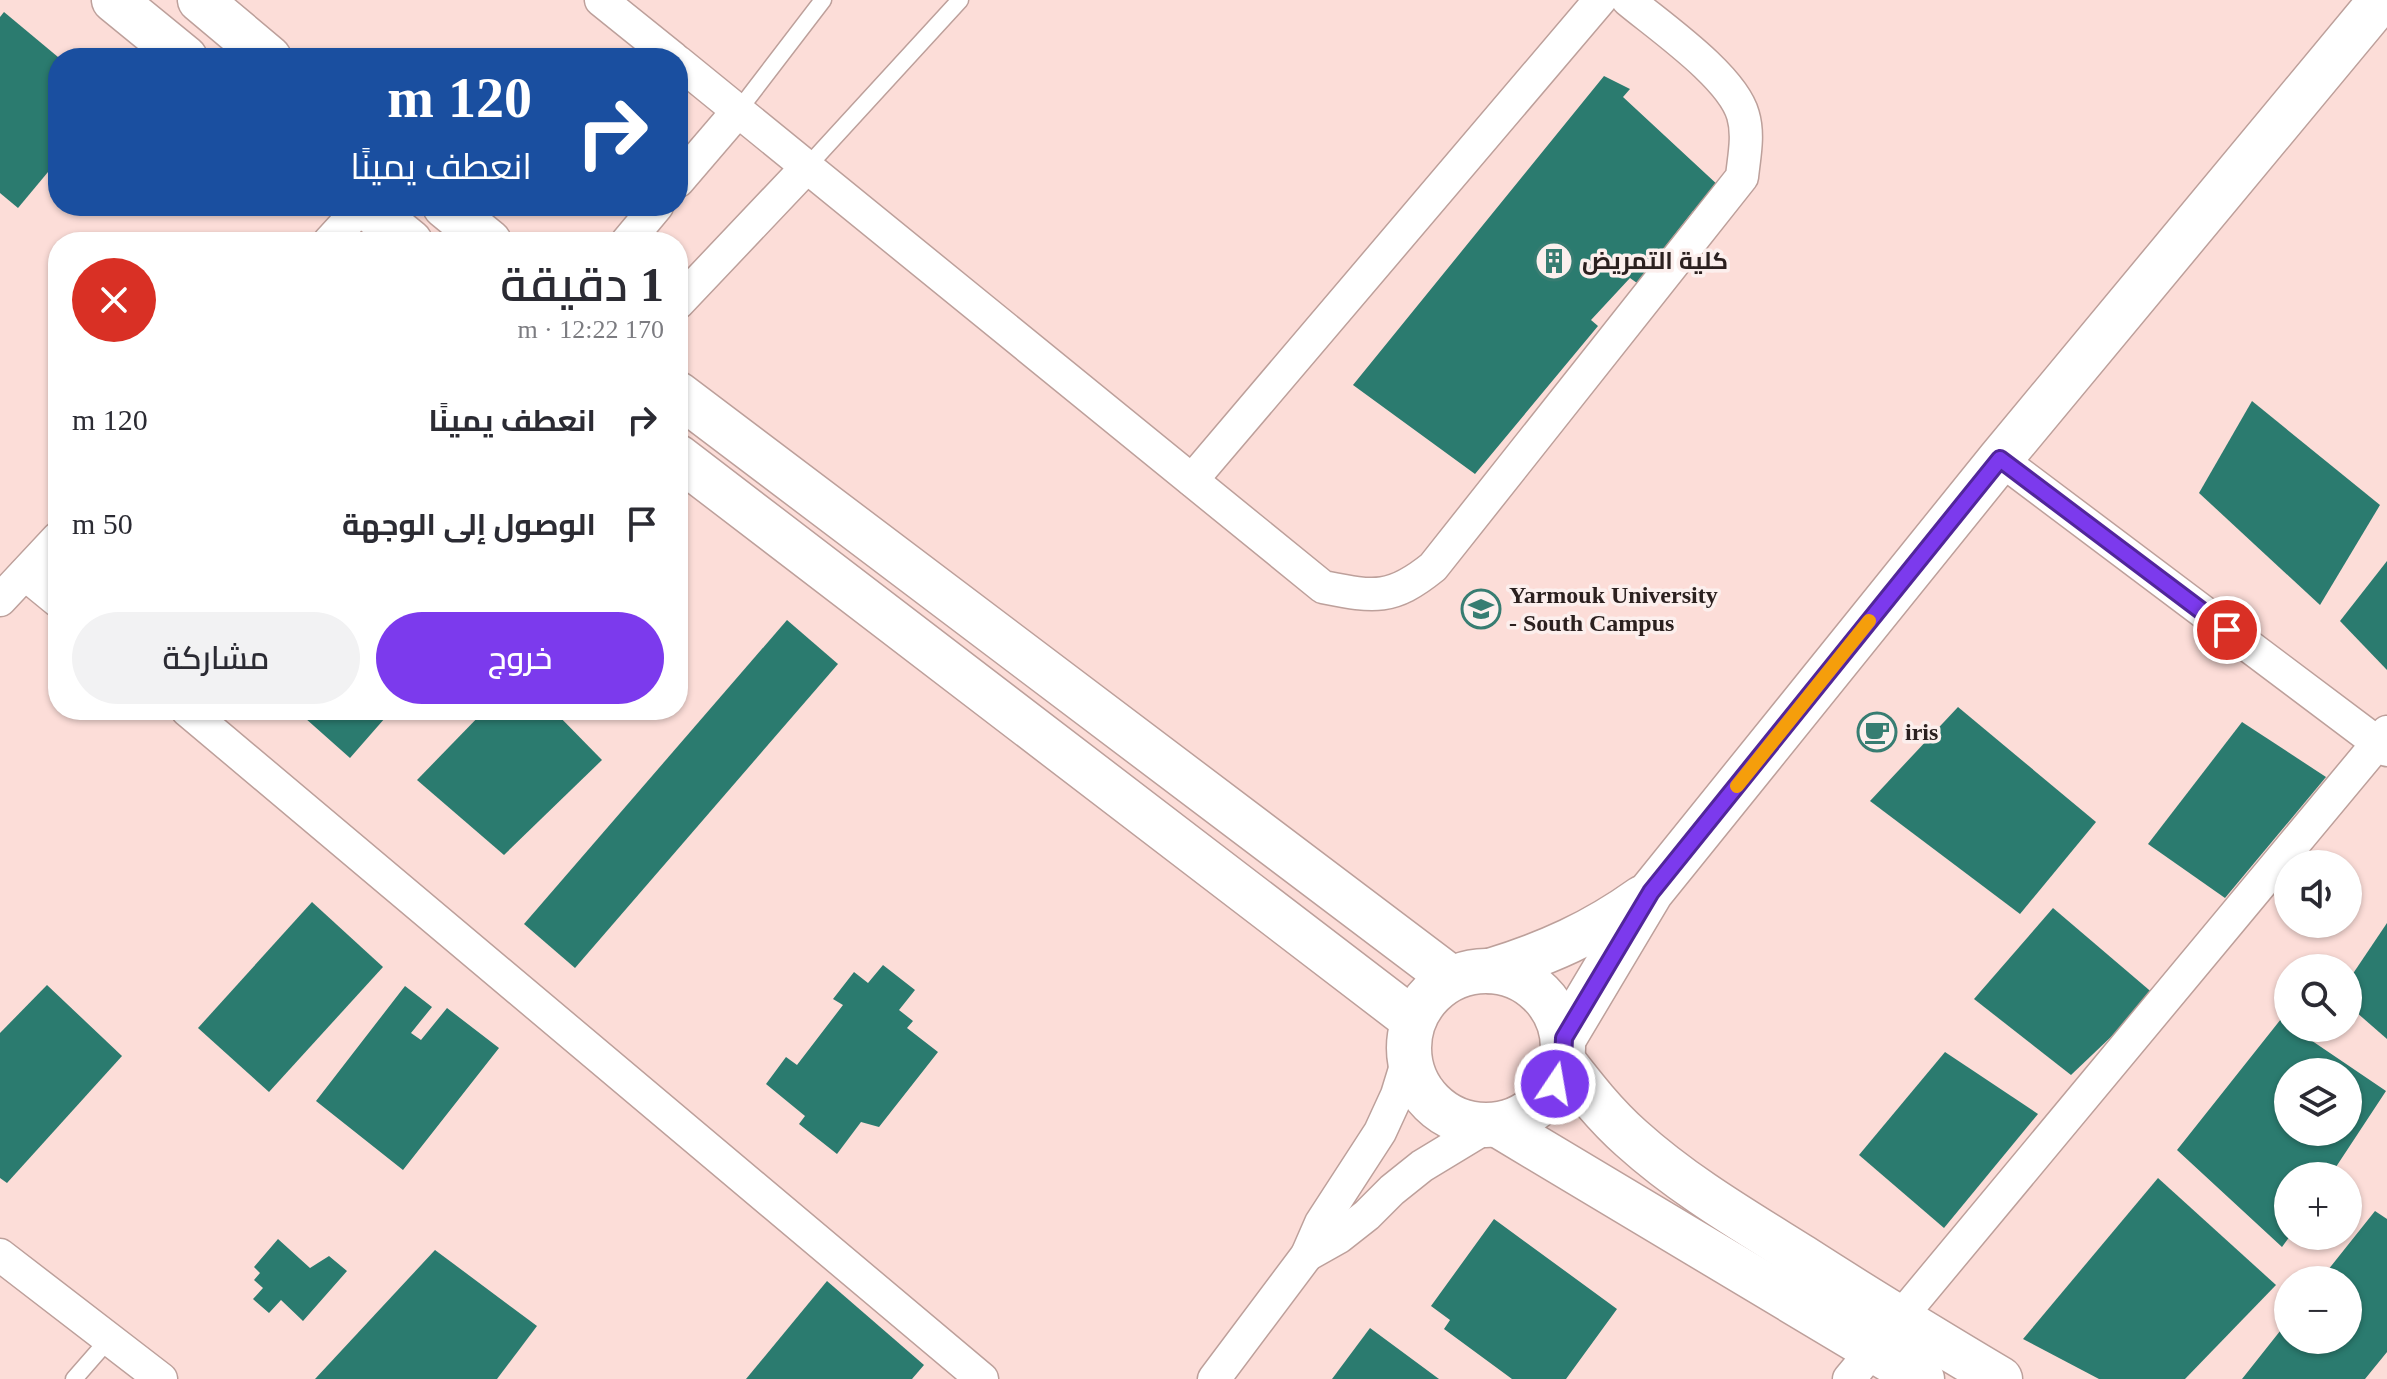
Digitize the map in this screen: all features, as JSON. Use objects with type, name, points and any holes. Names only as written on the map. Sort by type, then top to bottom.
[{"type":"street","points":[[114,0],[173,48]]},
{"type":"street","points":[[200,0],[257,48]]},
{"type":"street","points":[[601,0],[661,48]]},
{"type":"street","points":[[1192,480],[1600,0]]},
{"type":"street","points":[[688,70],[1323,587],[1360,594],[1392,593],[1412,585],[1433,567],[1742,177],[1746,139],[1743,113],[1704,62],[1628,0]]},
{"type":"street","points":[[1307,1255],[1339,1237],[1422,1166],[1493,1126],[1521,1118],[1541,1104],[1555,1084],[1563,1050],[1651,892],[2000,459],[2381,0]]},
{"type":"street","points":[[688,169],[738,111]]},
{"type":"street","points":[[688,292],[806,168]]},
{"type":"street","points":[[339,232],[354,216]]},
{"type":"street","points":[[377,216],[397,232]]},
{"type":"street","points":[[457,216],[477,232]]},
{"type":"street","points":[[635,232],[649,216]]},
{"type":"street","points":[[688,401],[1471,974],[1516,976],[1539,991],[1555,1013],[1563,1050],[1603,1109],[1667,1169],[1708,1198],[1873,1349],[2000,1379]]},
{"type":"street","points":[[1873,1349],[2384,742],[2000,459]]},
{"type":"street","points":[[688,465],[1411,1038],[1417,1084],[1435,1107],[1460,1121],[1493,1126],[1922,1379]]},
{"type":"street","points":[[0,600],[48,549]]},
{"type":"street","points":[[25,574],[48,593]]},
{"type":"street","points":[[199,720],[982,1379]]},
{"type":"street","points":[[1214,1379],[1307,1255],[1321,1223],[1380,1132],[1397,1095],[1411,1038],[1428,996],[1471,974],[1575,941],[1614,919],[1651,892]]},
{"type":"street","points":[[0,1255],[161,1379]]},
{"type":"lane","points":[[738,111],[823,0]]},
{"type":"lane","points":[[806,168],[960,0]]},
{"type":"lane","points":[[74,1379],[109,1339]]},
{"type":"building","points":[[4,12],[48,49],[48,172],[18,208],[0,193],[0,17]]},
{"type":"building","name":"كلية التمريض","points":[[1604,76],[1630,89],[1623,97],[1720,187],[1698,213],[1693,211],[1637,283],[1630,278],[1591,320],[1598,326],[1475,474],[1353,385]]},
{"type":"building","points":[[2252,401],[2380,505],[2320,605],[2199,493]]},
{"type":"building","points":[[2387,561],[2387,670],[2340,621]]},
{"type":"building","points":[[787,620],[838,664],[575,968],[524,924]]},
{"type":"building","points":[[1958,707],[2096,822],[2020,914],[1870,801]]},
{"type":"building","points":[[307,720],[383,720],[350,758]]},
{"type":"building","points":[[475,720],[563,720],[602,760],[504,855],[417,780]]},
{"type":"building","points":[[2242,722],[2326,777],[2225,898],[2148,844]]},
{"type":"building","points":[[312,902],[383,967],[269,1092],[198,1028]]},
{"type":"building","points":[[2053,908],[2155,995],[2071,1075],[1974,999]]},
{"type":"building","points":[[2387,923],[2387,1039],[2362,1017],[2362,960]]},
{"type":"building","points":[[883,965],[915,990],[899,1010],[913,1021],[907,1028],[938,1052],[879,1127],[861,1122],[837,1154],[799,1124],[805,1116],[766,1084],[786,1057],[797,1065],[843,1005],[833,999],[854,972],[868,983]]},
{"type":"building","points":[[47,985],[122,1056],[7,1183],[0,1178],[0,1033]]},
{"type":"building","points":[[405,986],[432,1007],[411,1033],[421,1040],[447,1008],[499,1048],[403,1170],[316,1101]]},
{"type":"building","points":[[2274,1028],[2274,1042],[2314,1042],[2337,1058],[2274,1058],[2274,1146],[2350,1146],[2339,1162],[2274,1162],[2274,1240],[2177,1150]]},
{"type":"building","points":[[1945,1052],[2038,1114],[1944,1228],[1859,1155]]},
{"type":"building","points":[[2362,1075],[2386,1091],[2362,1127]]},
{"type":"building","points":[[2158,1178],[2274,1283],[2274,1287],[2185,1379],[2099,1379],[2023,1339]]},
{"type":"building","points":[[2375,1211],[2387,1219],[2387,1352],[2365,1379],[2242,1379],[2274,1339],[2274,1354],[2362,1354],[2362,1266],[2331,1266],[2344,1250],[2362,1250],[2362,1227]]},
{"type":"building","points":[[1494,1219],[1617,1309],[1566,1379],[1512,1379],[1444,1329],[1450,1320],[1431,1306]]},
{"type":"building","points":[[278,1239],[310,1268],[329,1256],[347,1271],[303,1321],[281,1300],[269,1313],[253,1299],[263,1288],[254,1280],[260,1273],[254,1267]]},
{"type":"building","points":[[435,1250],[537,1326],[497,1379],[315,1379]]},
{"type":"building","points":[[827,1281],[924,1365],[912,1379],[746,1379]]},
{"type":"building","points":[[1370,1328],[1439,1379],[1332,1379]]},
{"type":"slow traffic","points":[[1737,786],[1869,621]]},
{"type":"place","name":"كلية التمريض","points":[[1554,261]]},
{"type":"place","name":"Yarmouk University - South Campus","points":[[1481,609]]},
{"type":"place","name":"iris","points":[[1877,732]]},
{"type":"route","points":[[1555,1084],[1563,1061],[1564,1038],[1651,892],[2000,459],[2227,630]]}]
